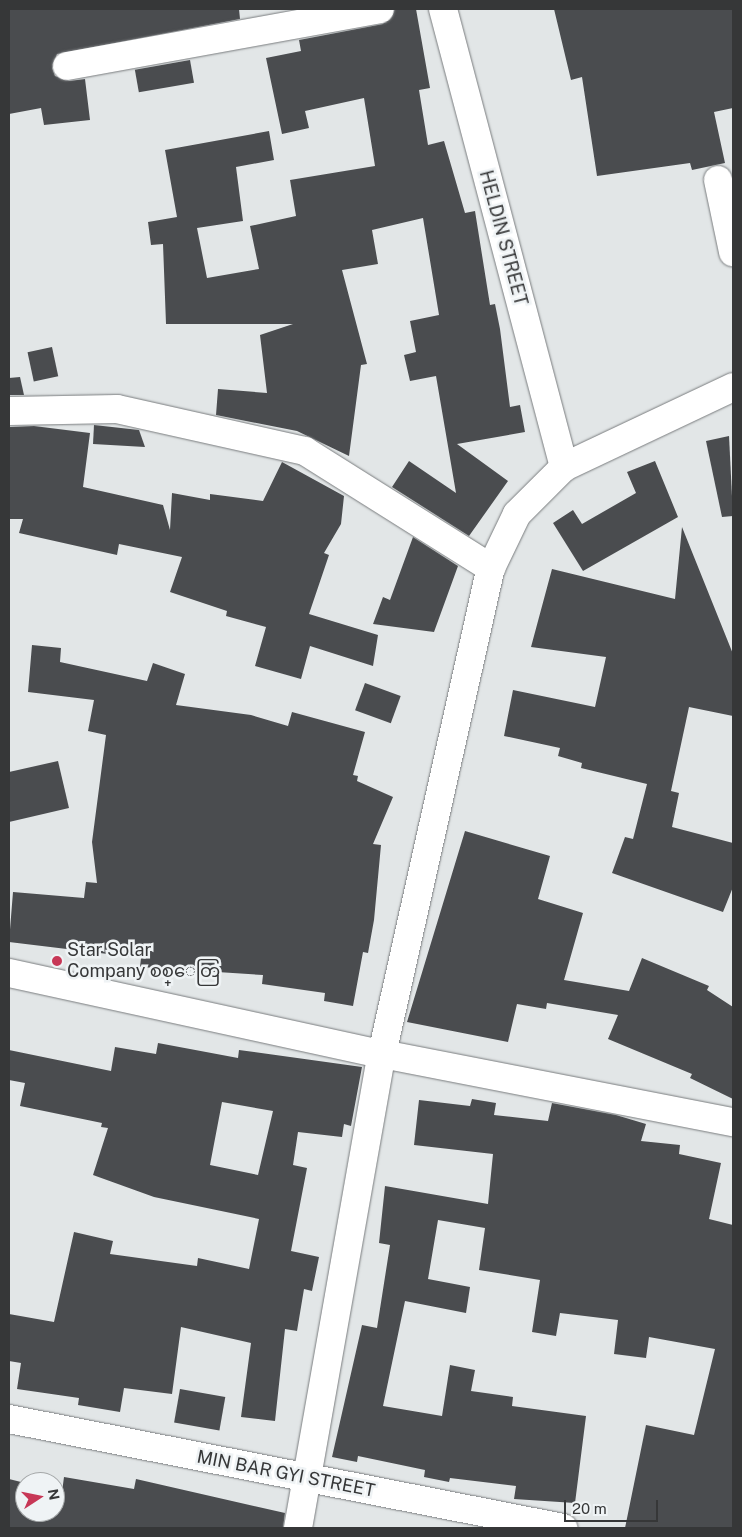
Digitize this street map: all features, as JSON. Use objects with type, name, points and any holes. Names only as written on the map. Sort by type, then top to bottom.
[{"type":"street","points":[[67,66],[380,9]]},
{"type":"street","name":"HELDIN STREET","points":[[443,9],[564,467]]},
{"type":"street","points":[[718,180],[733,252]]},
{"type":"street","points":[[298,1528],[305,1478],[382,1054],[490,568],[517,514],[564,467],[733,387]]},
{"type":"street","points":[[9,411],[116,409],[305,451],[490,568]]},
{"type":"street","points":[[9,973],[382,1054],[733,1122]]},
{"type":"street","name":"MIN BAR GYI STREET","points":[[9,1419],[563,1528]]},
{"type":"building","points":[[9,9],[239,9],[240,19],[57,54],[52,68],[55,76],[69,81],[85,79],[90,120],[44,125],[41,108],[9,114]]},
{"type":"building","points":[[395,9],[416,9],[430,88],[419,90],[428,145],[444,141],[465,213],[475,211],[490,305],[495,304],[500,329],[510,407],[520,405],[525,432],[457,444],[508,481],[469,536],[392,487],[409,461],[456,493],[436,376],[410,381],[404,355],[416,352],[410,321],[439,315],[423,218],[372,230],[378,264],[342,270],[367,364],[361,365],[349,456],[297,431],[216,415],[218,389],[267,393],[260,335],[293,324],[166,324],[163,244],[151,245],[148,222],[177,217],[165,150],[269,131],[274,160],[236,167],[243,221],[197,228],[207,278],[259,269],[250,226],[296,216],[290,180],[375,166],[364,98],[305,111],[309,128],[282,134],[266,58],[301,51],[299,40],[383,24]]},
{"type":"building","points":[[554,9],[733,9],[733,108],[714,112],[725,163],[692,170],[690,163],[597,176],[582,77],[571,80]]},
{"type":"building","points":[[190,60],[194,83],[139,92],[135,70]]},
{"type":"building","points":[[52,347],[58,376],[34,382],[28,352]]},
{"type":"building","points":[[20,377],[24,395],[9,395],[9,378]]},
{"type":"building","points":[[94,425],[139,430],[145,447],[93,444]]},
{"type":"building","points":[[34,426],[90,433],[83,487],[163,505],[170,530],[172,493],[210,500],[210,494],[263,501],[282,462],[344,496],[341,524],[324,553],[329,555],[309,614],[378,635],[373,666],[310,646],[301,679],[255,666],[266,627],[226,616],[227,611],[170,592],[182,557],[119,544],[117,555],[19,533],[23,519],[9,519],[9,427]]},
{"type":"building","points":[[729,436],[733,516],[722,517],[706,441]]},
{"type":"building","points":[[655,461],[678,517],[583,571],[553,523],[573,510],[582,524],[636,493],[627,472]]},
{"type":"building","points":[[682,527],[733,654],[733,716],[689,707],[671,791],[679,793],[672,827],[733,843],[733,887],[723,912],[612,873],[625,837],[633,839],[647,784],[581,768],[582,763],[558,756],[560,748],[504,736],[513,690],[595,707],[606,657],[531,647],[552,569],[675,599]]},
{"type":"building","points":[[413,537],[458,566],[434,632],[373,624],[383,597],[390,600]]},
{"type":"building","points":[[32,645],[61,648],[60,662],[147,681],[153,663],[185,674],[176,705],[251,715],[288,726],[292,712],[365,732],[353,775],[358,776],[357,781],[393,797],[373,844],[381,845],[374,920],[368,953],[363,952],[353,1006],[324,1001],[325,993],[262,984],[263,975],[140,967],[141,958],[9,942],[13,892],[84,898],[86,882],[97,883],[92,842],[106,735],[88,731],[94,700],[28,692]]},
{"type":"building","points":[[365,683],[401,696],[391,723],[355,710]]},
{"type":"building","points":[[58,761],[69,808],[9,822],[9,772]]},
{"type":"building","points":[[465,831],[550,856],[538,899],[583,913],[564,980],[629,991],[642,958],[709,986],[707,990],[733,1007],[733,1099],[690,1078],[692,1074],[608,1039],[618,1015],[547,1003],[546,1009],[517,1004],[508,1042],[407,1022]]},
{"type":"building","points":[[158,1043],[238,1058],[239,1050],[362,1067],[351,1126],[344,1124],[342,1137],[298,1132],[293,1165],[307,1168],[291,1251],[319,1257],[312,1291],[304,1289],[297,1331],[285,1329],[275,1421],[241,1417],[251,1343],[181,1327],[172,1394],[124,1388],[120,1412],[78,1405],[79,1398],[17,1389],[21,1363],[9,1361],[9,1314],[54,1322],[74,1232],[113,1241],[110,1254],[197,1266],[198,1258],[249,1269],[259,1219],[154,1197],[93,1175],[108,1128],[101,1127],[102,1123],[20,1106],[25,1083],[9,1080],[9,1050],[111,1071],[115,1047],[156,1054]],"holes":[[[222,1102],[273,1111],[258,1175],[210,1165]]]},
{"type":"building","points":[[472,1099],[496,1103],[494,1115],[548,1121],[552,1103],[616,1115],[646,1124],[641,1141],[680,1145],[679,1154],[721,1163],[709,1219],[733,1225],[733,1528],[625,1528],[646,1425],[694,1435],[715,1349],[649,1337],[646,1358],[614,1354],[618,1320],[560,1313],[556,1336],[532,1332],[540,1280],[479,1270],[485,1228],[438,1220],[428,1279],[470,1287],[466,1313],[405,1301],[383,1406],[442,1416],[450,1365],[475,1370],[471,1391],[513,1397],[512,1406],[586,1416],[575,1503],[514,1499],[516,1486],[450,1478],[449,1482],[424,1477],[425,1470],[358,1456],[357,1462],[332,1457],[362,1325],[377,1328],[390,1245],[379,1243],[385,1186],[488,1204],[493,1154],[414,1145],[419,1100],[470,1106]]},
{"type":"building","points":[[180,1389],[225,1397],[219,1430],[174,1422]]},
{"type":"building","points":[[65,1477],[134,1489],[136,1479],[285,1513],[283,1528],[9,1528],[9,1479],[15,1480],[15,1522],[65,1522]]},
{"type":"place","name":"Star Solar Company စစ္ေတြ","points":[[57,961]]}]
